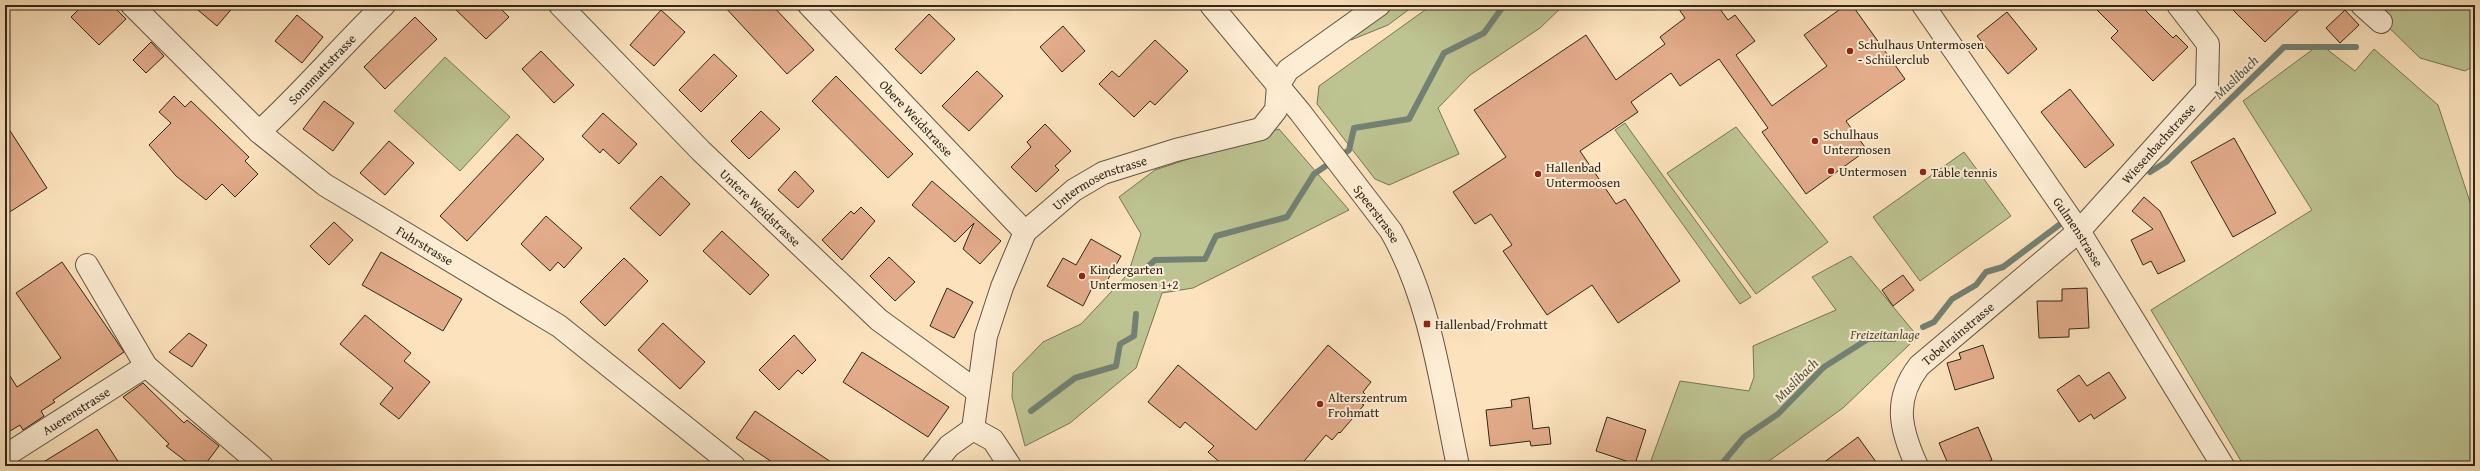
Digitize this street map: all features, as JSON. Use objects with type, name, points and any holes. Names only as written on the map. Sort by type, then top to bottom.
[{"type":"street","name":"Fuhrstrasse","points":[[132,5],[260,132],[325,185],[559,326],[734,466]]},
{"type":"street","name":"Sonnmattstrasse","points":[[260,132],[294,100],[355,32],[384,5]]},
{"type":"street","name":"Untere Weidstrasse","points":[[560,5],[701,151],[879,320],[978,392]]},
{"type":"street","name":"Obere Weidstrasse","points":[[809,5],[1025,232]]},
{"type":"street","name":"Speerstrasse","points":[[1211,5],[1300,112],[1368,200],[1399,245],[1422,301],[1458,466]]},
{"type":"street","name":"Untermosenstrasse","points":[[973,429],[986,336],[1002,287],[1025,232],[1074,190],[1103,174],[1176,150],[1261,129],[1276,110],[1278,86],[1288,70],[1380,5]]},
{"type":"street","name":"Gulmenstrasse","points":[[1923,5],[2079,231],[2223,466]]},
{"type":"street","name":"Wiesenbachstrasse","points":[[2079,231],[2207,89],[2208,44],[2178,5]]},
{"type":"street","points":[[2362,5],[2381,22]]},
{"type":"street","name":"Tobelrainstrasse","points":[[1917,466],[1902,427],[1903,400],[1908,381],[1919,366],[2079,231]]},
{"type":"street","points":[[87,265],[146,366],[262,466]]},
{"type":"street","name":"Auerenstrasse","points":[[5,456],[146,366]]},
{"type":"street","points":[[933,466],[949,446],[973,429],[993,440],[1010,466]]},
{"type":"green space","points":[[1392,5],[1415,5],[1388,25],[1351,40],[1349,36]]},
{"type":"green space","points":[[1432,5],[1564,5],[1540,28],[1470,75],[1438,108],[1459,154],[1389,185],[1375,179],[1317,104],[1319,86]]},
{"type":"green space","points":[[2366,5],[2475,5],[2475,65],[2465,71],[2420,58]]},
{"type":"green space","points":[[2320,44],[2355,71],[2374,49],[2438,105],[2472,208],[2475,207],[2475,466],[2244,466],[2151,310],[2312,210],[2243,101]]},
{"type":"green space","points":[[445,57],[510,117],[460,171],[394,111]]},
{"type":"green space","points":[[1625,123],[1751,297],[1740,304],[1615,130]]},
{"type":"green space","points":[[1736,127],[1828,242],[1756,294],[1667,173]]},
{"type":"green space","points":[[1279,129],[1349,210],[1193,288],[1162,293],[1136,368],[1070,423],[1025,446],[1012,397],[1013,373],[1043,342],[1081,324],[1128,274],[1141,234],[1119,197],[1155,170]]},
{"type":"green space","points":[[1964,152],[2011,216],[1920,281],[1873,217]]},
{"type":"green space","name":"Freizeitanlage","points":[[1851,256],[1919,338],[1911,343],[1843,408],[1762,466],[1649,466],[1680,381],[1749,391],[1754,377],[1753,346],[1836,310],[1812,277]]},
{"type":"building","points":[[83,5],[112,5],[126,19],[99,45],[71,17]]},
{"type":"building","points":[[192,5],[235,5],[217,26]]},
{"type":"building","points":[[451,5],[497,5],[509,17],[486,39]]},
{"type":"building","points":[[723,5],[772,5],[814,50],[787,74]]},
{"type":"building","name":"Hallenbad Untermoosen","points":[[1676,5],[1717,5],[1728,20],[1735,15],[1755,41],[1736,55],[1772,106],[1827,66],[1804,35],[1846,5],[1852,5],[1905,79],[1846,121],[1867,150],[1806,194],[1762,132],[1768,128],[1719,59],[1680,86],[1671,73],[1631,102],[1638,112],[1580,151],[1616,204],[1625,199],[1680,281],[1618,323],[1592,285],[1547,315],[1503,251],[1512,245],[1491,214],[1475,224],[1453,192],[1506,157],[1474,110],[1586,35],[1616,80],[1665,44],[1660,37],[1685,18]]},
{"type":"building","points":[[2092,5],[2140,5],[2173,38],[2176,35],[2188,47],[2153,81],[2111,38],[2118,31]]},
{"type":"building","points":[[2228,5],[2304,5],[2265,42]]},
{"type":"building","points":[[661,10],[685,32],[654,66],[630,45]]},
{"type":"building","points":[[2345,10],[2359,25],[2340,43],[2326,28]]},
{"type":"building","points":[[2007,12],[2037,49],[2008,74],[1977,36]]},
{"type":"building","points":[[929,14],[955,39],[921,74],[895,49]]},
{"type":"building","points":[[297,15],[323,37],[302,63],[275,41]]},
{"type":"building","points":[[415,17],[437,39],[385,89],[364,67]]},
{"type":"building","points":[[1063,26],[1085,51],[1062,72],[1040,47]]},
{"type":"building","points":[[1155,40],[1188,71],[1155,105],[1150,101],[1134,117],[1099,84],[1112,71],[1119,77]]},
{"type":"building","points":[[151,42],[164,56],[146,73],[133,60]]},
{"type":"building","points":[[541,51],[574,85],[554,103],[522,69]]},
{"type":"building","points":[[714,54],[737,76],[701,112],[679,90]]},
{"type":"building","points":[[977,71],[1003,96],[969,131],[942,106]]},
{"type":"building","points":[[836,76],[913,154],[888,178],[812,101]]},
{"type":"building","points":[[2070,89],[2114,145],[2085,168],[2041,112]]},
{"type":"building","points":[[174,96],[185,107],[191,101],[249,157],[245,161],[258,174],[235,197],[222,184],[206,200],[176,176],[149,145],[171,123],[159,112]]},
{"type":"building","points":[[324,101],[354,123],[333,151],[303,129]]},
{"type":"building","points":[[761,111],[780,129],[749,159],[731,141]]},
{"type":"building","points":[[603,113],[637,144],[619,164],[603,149],[600,153],[582,136]]},
{"type":"building","points":[[5,123],[47,188],[5,215]]},
{"type":"building","points":[[1045,124],[1071,151],[1055,166],[1059,170],[1036,192],[1011,167],[1031,147],[1027,142]]},
{"type":"building","points":[[517,134],[544,159],[467,241],[440,216]]},
{"type":"building","points":[[2234,138],[2276,213],[2233,237],[2191,162]]},
{"type":"building","points":[[389,141],[414,163],[385,195],[360,173]]},
{"type":"building","points":[[795,171],[814,191],[798,208],[778,190]]},
{"type":"building","points":[[661,176],[690,204],[660,236],[630,208]]},
{"type":"building","points":[[932,181],[1001,241],[980,264],[963,249],[974,223],[955,242],[912,205]]},
{"type":"building","points":[[2144,197],[2160,211],[2185,261],[2158,274],[2151,261],[2143,265],[2131,240],[2153,229],[2132,211]]},
{"type":"building","points":[[861,207],[875,221],[842,260],[822,240],[851,211],[854,214]]},
{"type":"building","points":[[546,216],[582,248],[564,268],[558,262],[550,271],[521,244]]},
{"type":"building","points":[[334,222],[353,240],[329,265],[310,246]]},
{"type":"building","points":[[722,231],[769,275],[750,295],[703,251]]},
{"type":"building","name":"Kindergarten Untermosen 1+2","points":[[1091,239],[1121,256],[1102,290],[1093,286],[1083,306],[1047,286],[1063,258],[1076,265]]},
{"type":"building","points":[[381,252],[462,299],[443,331],[362,285]]},
{"type":"building","points":[[889,257],[915,282],[895,301],[870,276]]},
{"type":"building","points":[[624,258],[648,281],[605,326],[580,302]]},
{"type":"building","points":[[62,262],[124,352],[53,400],[55,402],[41,411],[44,416],[23,430],[20,425],[5,434],[5,368],[17,387],[61,358],[16,293]]},
{"type":"building","points":[[1903,275],[1914,290],[1893,306],[1882,290]]},
{"type":"building","points":[[947,288],[973,302],[954,338],[930,326]]},
{"type":"building","points":[[2087,288],[2089,328],[2069,329],[2069,337],[2039,338],[2037,301],[2062,301],[2062,289]]},
{"type":"building","points":[[365,315],[411,353],[404,361],[430,382],[399,419],[380,404],[393,388],[340,344]]},
{"type":"building","points":[[663,323],[705,362],[680,389],[638,350]]},
{"type":"building","points":[[189,333],[207,345],[192,367],[169,352]]},
{"type":"building","points":[[794,335],[816,360],[802,374],[798,370],[779,390],[759,370]]},
{"type":"building","name":"Alterszentrum Frohmatt","points":[[1328,345],[1371,382],[1363,392],[1368,397],[1362,404],[1364,405],[1340,433],[1339,432],[1332,440],[1326,435],[1300,466],[1223,465],[1208,452],[1214,446],[1185,422],[1180,428],[1148,402],[1178,365],[1256,430]]},
{"type":"building","points":[[1983,345],[1994,378],[1955,390],[1947,363],[1961,359],[1959,353]]},
{"type":"building","points":[[862,352],[949,407],[928,437],[843,382]]},
{"type":"building","points":[[2109,372],[2126,398],[2094,419],[2091,414],[2079,422],[2057,390],[2079,375],[2087,386]]},
{"type":"building","points":[[143,383],[184,423],[187,420],[219,446],[204,466],[192,466],[166,446],[169,444],[123,397]]},
{"type":"building","points":[[1529,397],[1533,429],[1549,427],[1551,444],[1531,446],[1530,441],[1490,446],[1486,410],[1512,407],[1511,400]]},
{"type":"building","points":[[755,411],[837,466],[778,466],[736,438]]},
{"type":"building","points":[[1607,417],[1646,430],[1635,464],[1596,451]]},
{"type":"building","points":[[1978,427],[1992,460],[1978,466],[1949,466],[1939,443]]},
{"type":"building","points":[[97,429],[121,466],[37,466]]},
{"type":"building","points":[[1858,437],[1879,466],[1819,466]]},
{"type":"waterway","points":[[1142,272],[1155,260],[1205,259],[1216,236],[1287,217],[1314,174],[1349,150],[1354,128],[1409,119],[1444,53],[1484,33],[1504,5]]},
{"type":"waterway","name":"Muslibach","points":[[2150,172],[2166,162],[2284,47],[2356,47]]},
{"type":"waterway","name":"Muslibach","points":[[1923,327],[1934,322],[1952,299],[1976,285],[1986,272],[2003,267],[2059,225]]},
{"type":"waterway","points":[[1031,411],[1075,378],[1116,366],[1120,344],[1134,336],[1136,314]]},
{"type":"waterway","name":"Muslibach","points":[[1720,466],[1744,437],[1778,414],[1824,367],[1868,339],[1894,339],[1902,335]]},
{"type":"place","name":"Schulhaus Untermosen - Schülerclub","points":[[1850,51]]},
{"type":"place","name":"Schulhaus Untermosen","points":[[1815,141]]},
{"type":"place","name":"Untermosen","points":[[1831,171]]},
{"type":"place","name":"Table tennis","points":[[1923,172]]},
{"type":"place","name":"Hallenbad Untermoosen","points":[[1538,174]]},
{"type":"place","name":"Kindergarten Untermosen 1+2","points":[[1082,276]]},
{"type":"place","name":"Hallenbad/Frohmatt","points":[[1427,324]]},
{"type":"place","name":"Alterszentrum Frohmatt","points":[[1320,404]]}]
